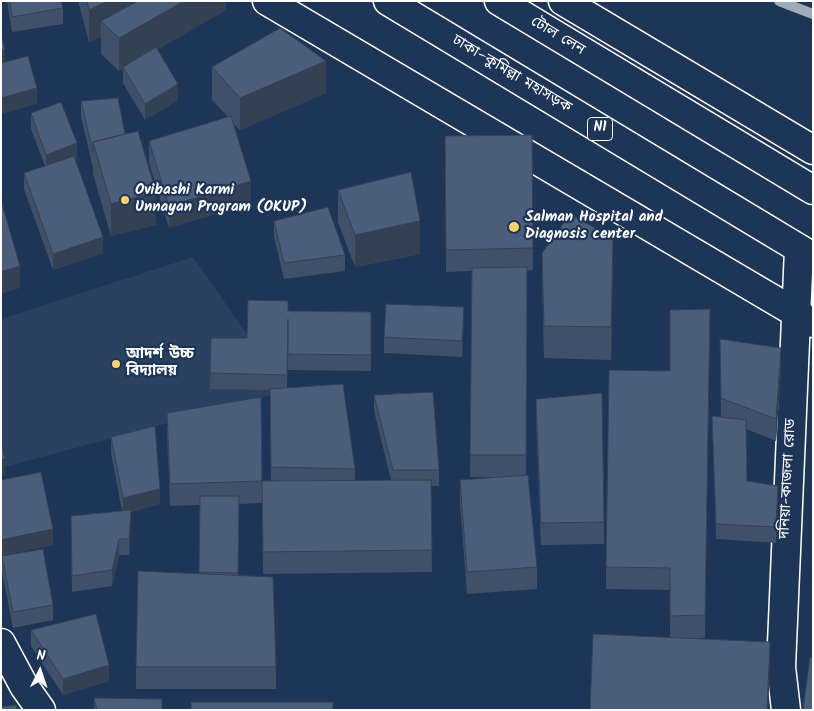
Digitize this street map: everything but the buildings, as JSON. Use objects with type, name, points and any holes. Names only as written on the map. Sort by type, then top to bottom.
[{"type":"main road","points":[[268,1],[805,318]]},
{"type":"main road","name":"ঢাকা–কুমিল্লা মহাসড়ক","points":[[388,1],[806,253]]},
{"type":"main road","name":"টোল লেন","points":[[499,1],[813,190]]},
{"type":"main road","points":[[563,1],[813,150]]},
{"type":"main road","name":"দনিয়া-কাজলা রোড","points":[[786,710],[781,667],[805,318],[806,253]]},
{"type":"main road","points":[[1,643],[24,686],[41,710]]},
{"type":"shaded area","points":[[193,257],[287,391],[5,467],[1,453],[1,319]]},
{"type":"waterway","points":[[779,1],[813,14]]},
{"type":"place","name":"Ovibashi Karmi Unnayan Program (OKUP)","points":[[125,200]]},
{"type":"place","name":"Salman Hospital and Diagnosis center","points":[[514,227]]},
{"type":"place","name":"আদর্শ উচ্চ বিদ্যালয়","points":[[116,364]]}]
